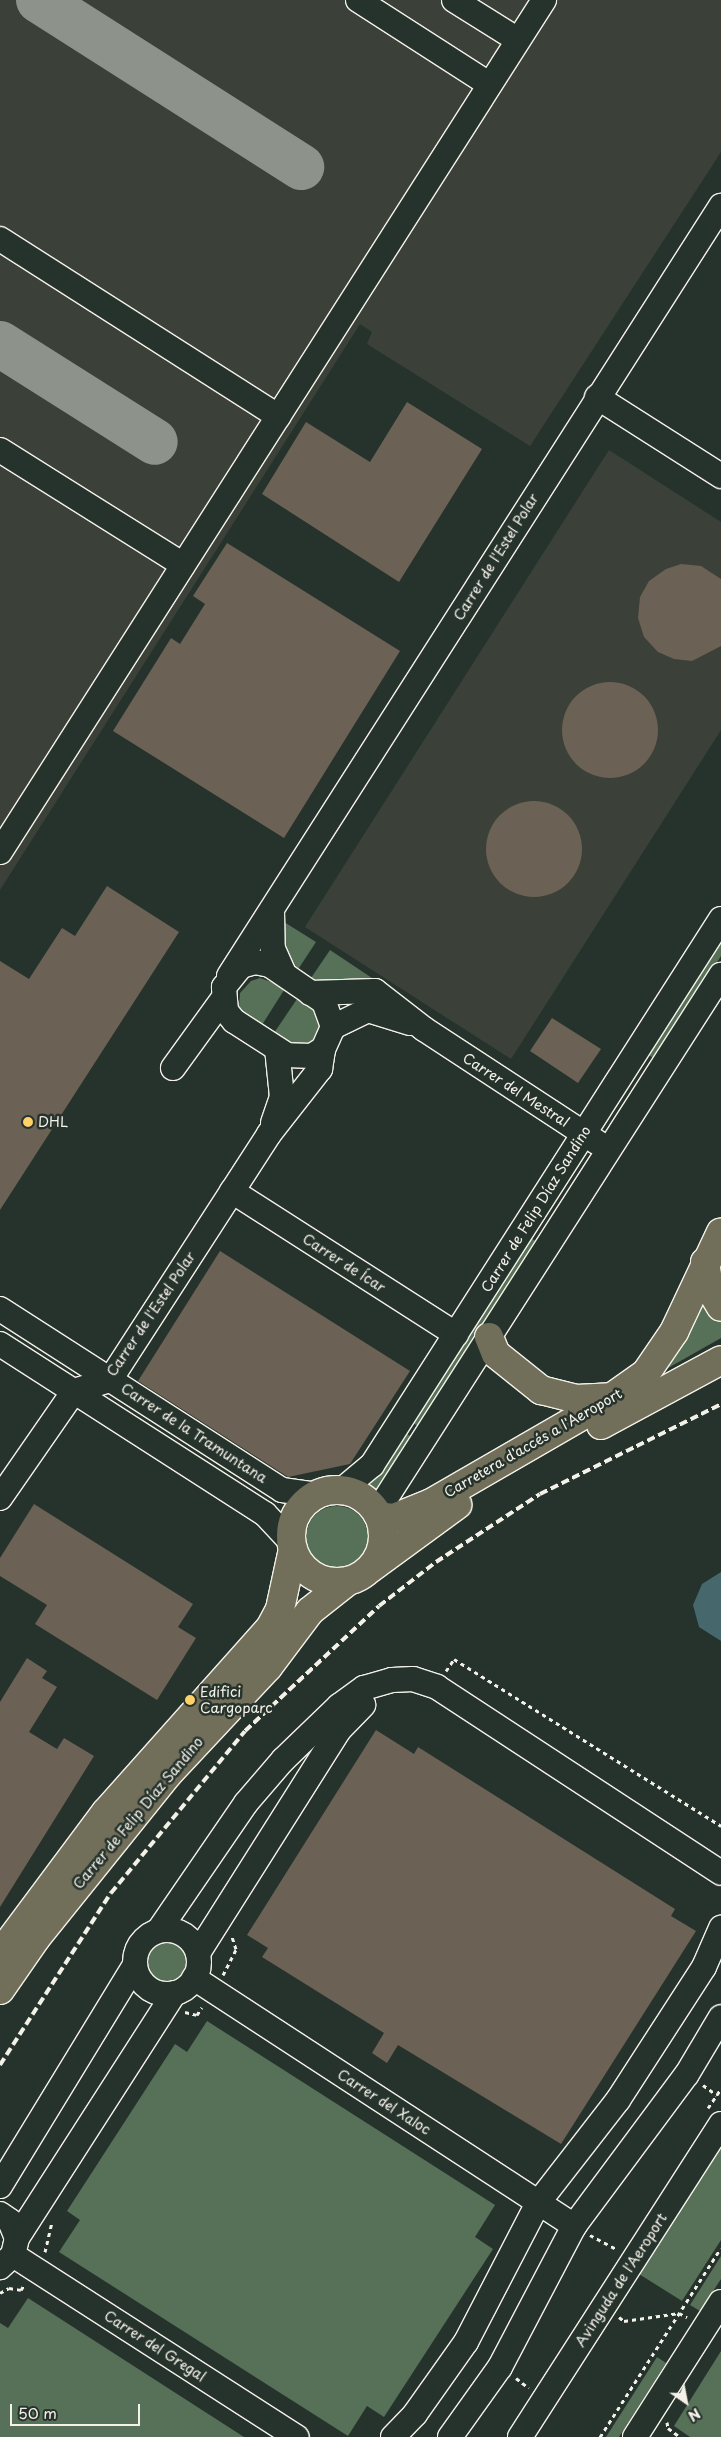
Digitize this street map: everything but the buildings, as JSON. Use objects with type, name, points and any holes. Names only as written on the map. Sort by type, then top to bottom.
[{"type":"main road","name":"Carretera d'accés a l'Aeroport","points":[[378,1514],[401,1516],[431,1502],[614,1397],[646,1373],[660,1356],[686,1309],[705,1262],[721,1232]]},
{"type":"main road","points":[[705,1262],[710,1288],[721,1307]]},
{"type":"main road","points":[[489,1337],[496,1354],[541,1390],[576,1399],[614,1397]]},
{"type":"main road","name":"Carretera d'accés a l'Aeroport","points":[[372,1568],[469,1498],[721,1360]]},
{"type":"main road","points":[[329,1492],[366,1499],[378,1514],[384,1541],[372,1568],[348,1581],[330,1582],[315,1577],[300,1564],[292,1545],[296,1514],[329,1492]]},
{"type":"main road","name":"Carrer de Felip Díaz Sandino","points":[[0,1954],[106,1812],[270,1628],[280,1609],[292,1545]]},
{"type":"main road","name":"Carrer de Felip Díaz Sandino","points":[[0,1990],[36,1938],[167,1775],[268,1667],[310,1611],[348,1581]]},
{"type":"street","points":[[358,0],[489,84]]},
{"type":"street","points":[[454,0],[518,40]]},
{"type":"street","points":[[0,852],[544,0]]},
{"type":"street","name":"Carrer de l'Estel Polar","points":[[229,976],[597,397],[721,206]]},
{"type":"street","points":[[0,239],[278,416]]},
{"type":"street","points":[[597,397],[721,476]]},
{"type":"street","points":[[0,450],[183,565]]},
{"type":"street","points":[[272,910],[273,949],[284,974]]},
{"type":"street","name":"Carrer de Felip Díaz Sandino","points":[[329,1492],[372,1465],[721,919]]},
{"type":"street","points":[[174,1068],[223,999],[229,976],[241,966],[255,962],[270,965],[324,1002],[333,1027],[323,1049],[300,1058],[276,1049],[234,1021],[223,999]]},
{"type":"street","name":"Carrer de Felip Díaz Sandino","points":[[378,1514],[721,975]]},
{"type":"street","name":"Carrer del Mestral","points":[[310,993],[375,991],[424,1029],[583,1134],[609,1149]]},
{"type":"street","name":"Carrer del Mestral","points":[[333,1027],[368,1010],[424,1029]]},
{"type":"street","name":"Carrer de l'Estel Polar","points":[[269,1134],[282,1097],[276,1049]]},
{"type":"street","name":"Carrer de l'Estel Polar","points":[[74,1391],[110,1380],[269,1134],[320,1069],[323,1049]]},
{"type":"street","name":"Carrer de Ícar","points":[[232,1191],[456,1334]]},
{"type":"street","name":"Carrer de la Tramuntana","points":[[0,1309],[282,1490],[329,1492]]},
{"type":"street","points":[[0,1344],[265,1514],[292,1545]]},
{"type":"street","points":[[0,1498],[74,1391]]},
{"type":"street","points":[[0,2186],[135,1965],[144,1940],[159,1930],[246,1803],[283,1760],[339,1706],[364,1688],[392,1680],[413,1679],[437,1687],[721,1874]]},
{"type":"street","points":[[10,2253],[174,1993],[194,1978],[198,1953],[339,1730],[392,1680]]},
{"type":"street","points":[[394,2437],[414,2414],[466,2342],[538,2203],[618,2100],[704,1967],[721,1928]]},
{"type":"street","points":[[159,1930],[178,1932],[194,1944],[198,1953]]},
{"type":"street","points":[[135,1965],[138,1976],[148,1988],[174,1993]]},
{"type":"street","name":"Carrer del Xaloc","points":[[194,1978],[574,2226]]},
{"type":"street","points":[[450,2437],[504,2359],[574,2226],[687,2074],[721,2017]]},
{"type":"street","name":"Avinguda de l'Aeroport","points":[[520,2437],[721,2124]]},
{"type":"street","points":[[0,2214],[10,2221],[10,2253]]},
{"type":"street","name":"Carrer del Gregal","points":[[10,2253],[297,2437]]},
{"type":"street","points":[[638,2436],[721,2302]]},
{"type":"path","points":[[437,1687],[454,1659],[721,1826]]},
{"type":"path","points":[[574,2226],[616,2249]]},
{"type":"path","points":[[600,2437],[721,2248]]},
{"type":"path","points":[[604,2307],[624,2320],[679,2313],[706,2326]]},
{"type":"shaded area","points":[[0,0],[721,0],[721,152],[530,446],[367,344],[372,332],[360,324],[0,890]]},
{"type":"shaded area","points":[[609,450],[721,522],[721,730],[511,1059],[305,927]]},
{"type":"green space","points":[[284,922],[316,942],[297,971],[282,952]]},
{"type":"green space","points":[[721,939],[721,956],[655,1059],[647,1054]]},
{"type":"green space","points":[[330,950],[381,984],[322,986],[311,978]]},
{"type":"green space","points":[[260,978],[286,987],[260,1028],[245,1018],[239,1007],[240,993],[251,981]]},
{"type":"green space","points":[[299,996],[314,1006],[322,1024],[316,1038],[303,1047],[290,1047],[272,1036]]},
{"type":"green space","points":[[531,1238],[538,1243],[420,1427],[411,1422]]},
{"type":"green space","points":[[702,1300],[721,1319],[721,1338],[654,1376]]},
{"type":"green space","points":[[404,1432],[413,1438],[376,1492],[370,1485]]},
{"type":"green space","points":[[337,1506],[354,1511],[359,1515],[363,1520],[368,1537],[363,1554],[359,1559],[354,1563],[337,1568],[320,1563],[315,1559],[311,1554],[306,1537],[311,1520],[315,1515],[320,1511]]},
{"type":"green space","points":[[170,1941],[177,1944],[183,1950],[186,1961],[185,1969],[177,1978],[170,1981],[162,1981],[155,1978],[147,1969],[146,1957],[149,1950],[158,1942]]},
{"type":"green space","points":[[207,2021],[495,2205],[475,2237],[493,2249],[384,2417],[367,2406],[348,2436],[59,2252],[80,2220],[67,2211],[175,2044],[187,2052]]},
{"type":"green space","points":[[721,2146],[721,2240],[682,2301],[639,2274]]},
{"type":"green space","points":[[721,2256],[721,2279],[700,2311],[690,2305]]},
{"type":"green space","points":[[28,2298],[244,2437],[0,2437],[0,2323],[8,2328]]},
{"type":"green space","points":[[721,2351],[721,2437],[690,2437],[674,2426]]},
{"type":"green space","points":[[657,2357],[666,2363],[619,2437],[606,2437]]},
{"type":"water","points":[[721,1572],[721,1641],[699,1627],[693,1605],[702,1584]]},
{"type":"taxiway","points":[[39,0],[301,167]]},
{"type":"taxiway","points":[[0,344],[155,442]]},
{"type":"railway","points":[[0,2065],[111,1893],[245,1731],[379,1606],[436,1562],[540,1494],[721,1404]]},
{"type":"place","name":"DHL","points":[[28,1122]]},
{"type":"place","name":"Edifici Cargoparc","points":[[190,1700]]}]
